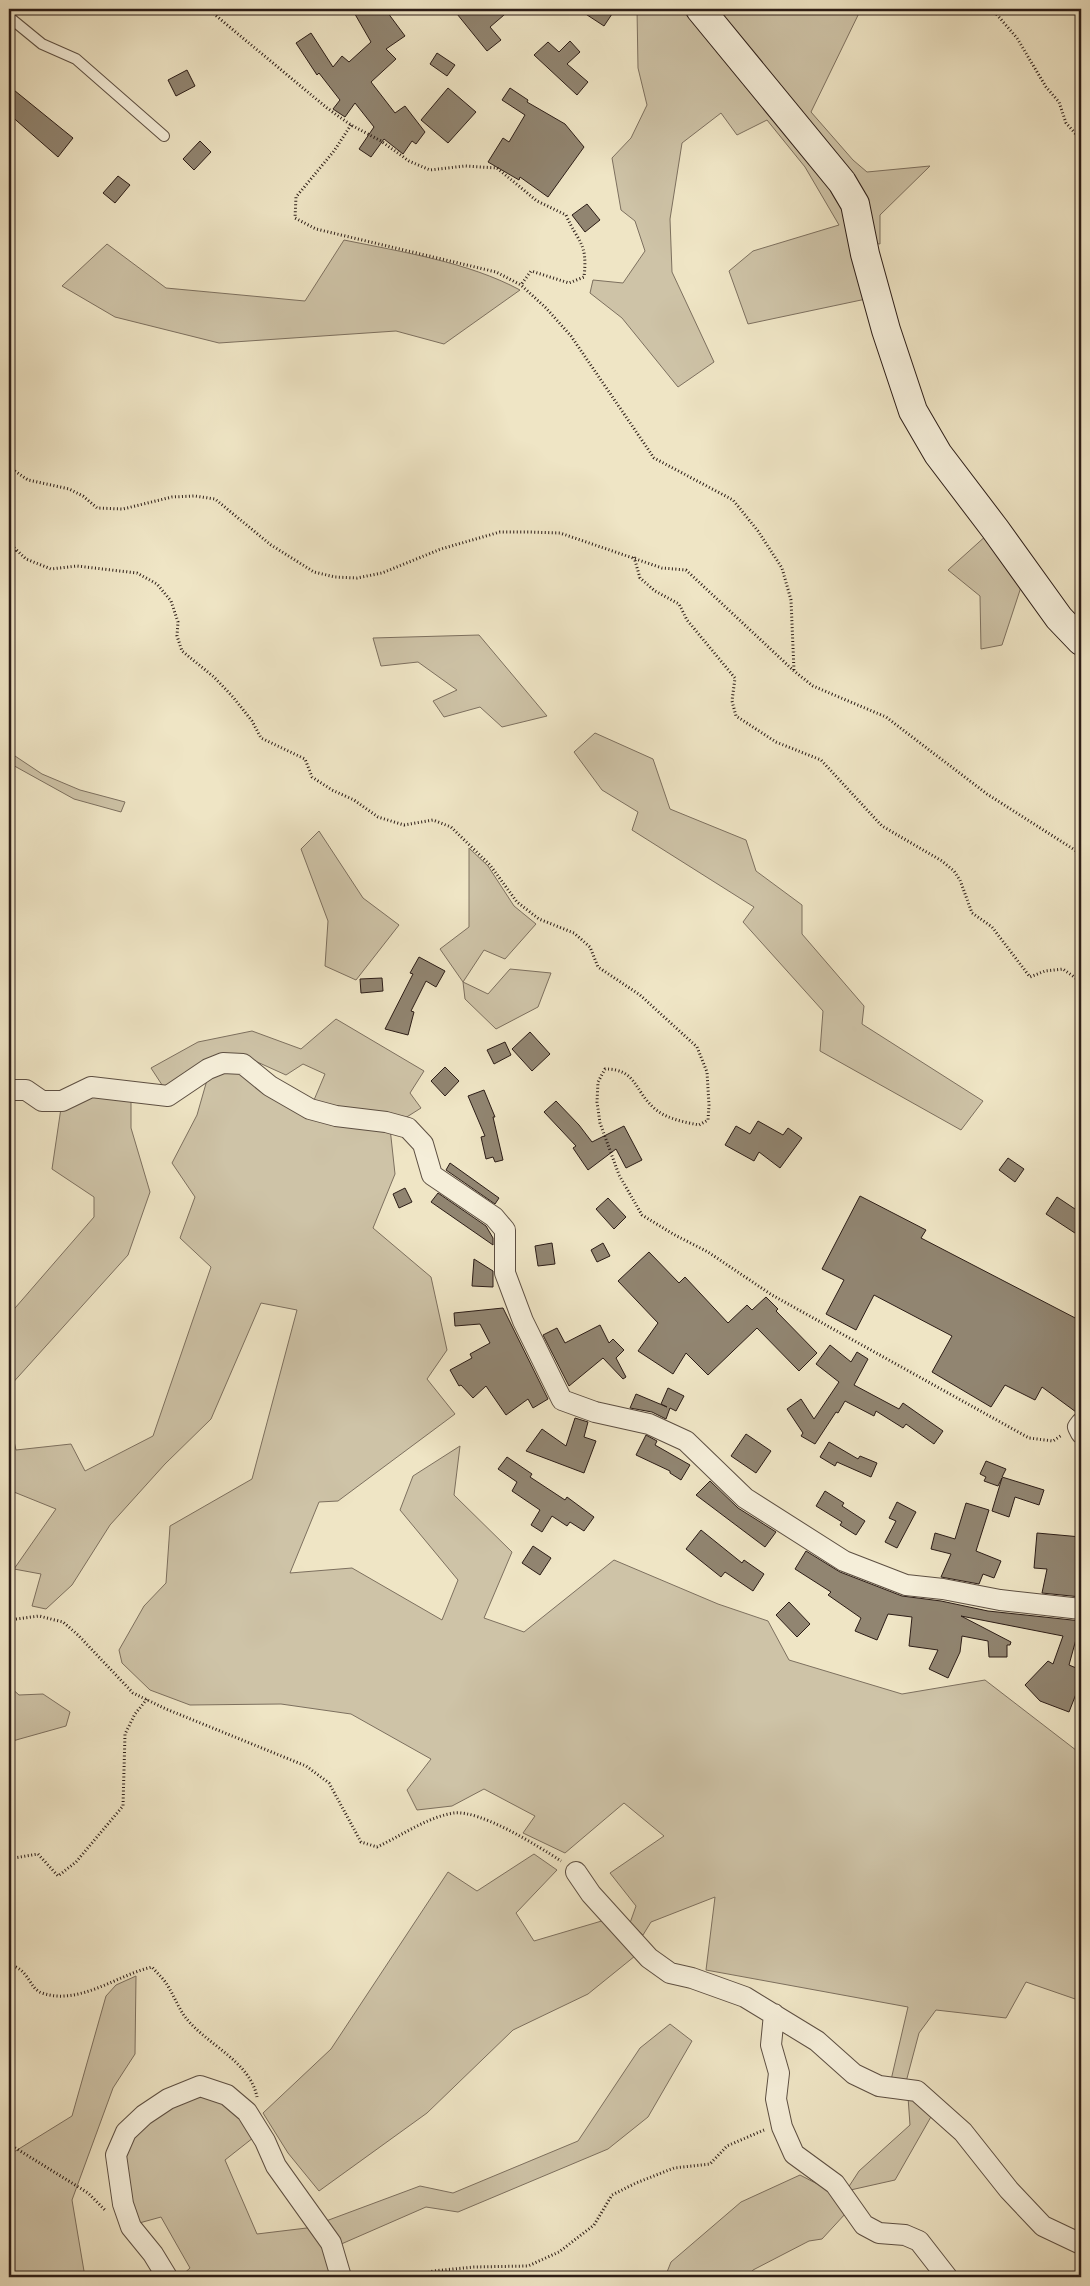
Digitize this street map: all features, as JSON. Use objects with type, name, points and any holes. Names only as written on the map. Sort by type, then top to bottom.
[{"type":"main road","points":[[700,9],[846,189],[855,204],[865,254],[886,330],[913,411],[938,454],[1059,618],[1081,640]]},
{"type":"street","points":[[9,1090],[26,1090],[42,1101],[62,1101],[91,1087],[168,1096],[208,1069],[224,1063],[243,1064],[270,1086],[310,1109],[336,1116],[386,1122],[408,1128],[423,1144],[432,1174],[494,1217],[505,1230],[505,1273],[523,1321],[562,1400],[595,1412],[648,1424],[686,1440],[745,1498],[844,1562],[906,1585],[943,1589],[1000,1600],[1081,1609]]},
{"type":"street","points":[[576,1872],[591,1894],[649,1958],[670,1973],[692,1978],[745,1998],[774,2014],[817,2041],[854,2074],[879,2086],[917,2091],[963,2132],[1004,2184],[1043,2226],[1081,2244]]},
{"type":"street","points":[[774,2014],[771,2045],[778,2073],[776,2099],[781,2120],[794,2154],[835,2184],[864,2225],[879,2233],[905,2235],[919,2241],[947,2277]]},
{"type":"street","points":[[167,2277],[153,2254],[131,2228],[123,2204],[116,2155],[126,2132],[144,2115],[168,2099],[200,2086],[227,2096],[247,2112],[266,2140],[276,2166],[331,2243],[341,2277]]},
{"type":"lane","points":[[9,17],[42,44],[76,59],[164,136]]},
{"type":"path","points":[[208,9],[327,108],[351,125],[381,141],[409,161],[430,170],[466,166],[497,168],[537,201],[566,215],[570,226],[582,240],[586,261],[584,277],[569,283],[531,271],[521,285]]},
{"type":"path","points":[[992,9],[1017,38],[1046,87],[1059,102],[1066,124],[1081,140]]},
{"type":"path","points":[[351,125],[334,151],[296,197],[295,218],[316,229],[496,272],[521,285],[546,308],[571,336],[654,458],[733,500],[758,531],[782,568],[791,600],[794,672]]},
{"type":"path","points":[[9,468],[28,480],[69,489],[83,496],[97,508],[123,509],[172,497],[195,496],[215,499],[271,545],[314,572],[335,577],[357,578],[382,573],[441,549],[500,532],[560,533],[662,568],[686,570],[794,672],[813,686],[886,716],[987,794],[1081,854]]},
{"type":"path","points":[[9,543],[26,559]]},
{"type":"path","points":[[9,547],[26,559],[51,569],[78,566],[136,573],[157,584],[171,601],[178,622],[177,636],[182,651],[233,697],[252,721],[261,738],[305,759],[312,777],[332,790],[354,800],[378,817],[404,825],[434,820],[451,826],[490,865],[517,902],[539,919],[574,933],[590,947],[598,967],[640,995],[697,1047],[707,1072],[709,1105],[708,1120],[699,1125],[678,1121],[656,1110],[645,1099],[632,1077],[619,1069],[606,1068],[598,1082],[597,1102],[600,1123],[608,1149],[619,1175],[642,1215],[672,1234],[708,1252],[780,1300],[1028,1438],[1052,1441],[1080,1428]]},
{"type":"path","points":[[634,557],[640,578],[655,591],[679,604],[687,620],[735,678],[732,701],[736,716],[776,742],[820,760],[882,826],[942,861],[954,871],[960,880],[972,913],[992,928],[1030,977],[1063,969],[1081,982]]},
{"type":"path","points":[[9,1620],[39,1616],[63,1622],[78,1635],[133,1693],[240,1741],[306,1766],[329,1783],[362,1842],[377,1847],[432,1819],[455,1813],[478,1816],[523,1839],[576,1872]]},
{"type":"path","points":[[9,1863],[14,1858],[38,1854],[58,1876],[76,1862],[95,1840],[123,1806],[125,1734],[135,1714],[146,1699]]},
{"type":"path","points":[[9,1965],[16,1966],[29,1976],[38,1992],[56,1998],[78,1994],[134,1971],[152,1967],[168,1986],[177,2005],[187,2019],[227,2054],[254,2086],[258,2103],[247,2112]]},
{"type":"path","points":[[415,2277],[433,2271],[474,2267],[528,2266],[559,2252],[594,2225],[612,2196],[636,2183],[674,2168],[710,2164],[727,2146],[758,2133],[781,2120]]},
{"type":"path","points":[[9,2144],[88,2193],[107,2212],[131,2228]]},
{"type":"path","points":[[371,2277],[389,2274],[402,2277]]},
{"type":"shaded area","points":[[637,9],[692,9],[773,111],[848,214],[866,299],[748,324],[729,271],[753,251],[839,225],[805,167],[767,120],[737,135],[721,113],[682,143],[670,219],[672,272],[714,362],[678,387],[622,318],[590,293],[593,280],[623,283],[645,251],[635,221],[621,210],[612,158],[631,138],[647,105],[638,68]]},
{"type":"shaded area","points":[[716,9],[861,9],[811,112],[853,160],[867,172],[930,166],[880,215],[880,244],[871,243]]},
{"type":"shaded area","points":[[344,240],[457,265],[500,280],[520,290],[444,344],[396,331],[219,343],[115,317],[62,286],[107,244],[166,288],[305,301]]},
{"type":"shaded area","points":[[988,534],[1022,584],[1002,645],[981,649],[980,596],[948,570]]},
{"type":"shaded area","points":[[479,635],[547,716],[502,727],[480,707],[444,717],[433,701],[457,690],[418,662],[381,666],[373,638]]},
{"type":"shaded area","points":[[595,733],[653,759],[670,809],[746,840],[756,871],[802,905],[802,934],[864,1006],[862,1024],[983,1101],[961,1130],[820,1051],[823,1011],[743,922],[754,907],[632,830],[638,812],[602,790],[574,752]]},
{"type":"shaded area","points":[[9,752],[42,774],[80,790],[125,802],[121,812],[74,799],[9,763]]},
{"type":"shaded area","points":[[319,831],[363,898],[399,925],[356,980],[325,966],[328,921],[301,849]]},
{"type":"shaded area","points":[[469,848],[488,866],[514,906],[536,924],[505,959],[484,950],[463,982],[440,949],[469,927]]},
{"type":"shaded area","points":[[510,969],[551,973],[538,1007],[496,1029],[465,999],[463,982],[488,994]]},
{"type":"shaded area","points":[[336,1019],[424,1071],[410,1093],[421,1108],[402,1120],[361,1115],[314,1100],[325,1074],[303,1064],[286,1075],[255,1061],[166,1091],[151,1068],[198,1042],[252,1031],[301,1049]]},
{"type":"shaded area","points":[[227,1070],[242,1070],[271,1092],[390,1128],[395,1174],[373,1228],[431,1277],[447,1350],[427,1379],[455,1414],[338,1501],[319,1502],[290,1573],[352,1568],[442,1620],[458,1580],[400,1510],[413,1476],[460,1446],[454,1495],[512,1552],[484,1618],[524,1632],[614,1560],[718,1604],[768,1621],[789,1660],[902,1694],[985,1680],[1081,1754],[1081,2001],[1026,1982],[1006,2018],[936,2010],[919,2033],[906,2082],[891,2080],[908,2007],[706,1970],[715,1897],[651,1922],[643,1935],[630,1923],[636,1906],[610,1873],[664,1836],[624,1803],[565,1853],[523,1833],[535,1816],[484,1789],[452,1806],[417,1810],[407,1790],[431,1759],[351,1714],[281,1704],[190,1705],[150,1690],[122,1663],[119,1650],[144,1606],[166,1583],[170,1526],[252,1479],[297,1310],[261,1303],[211,1419],[165,1464],[110,1525],[72,1585],[46,1609],[32,1606],[41,1574],[14,1569],[56,1509],[9,1490],[9,1419],[16,1450],[71,1444],[85,1471],[153,1436],[211,1267],[180,1238],[195,1197],[172,1163],[197,1115],[207,1080]]},
{"type":"shaded area","points":[[97,1094],[131,1101],[131,1128],[150,1192],[128,1255],[9,1387],[9,1315],[94,1217],[94,1197],[52,1169],[61,1108]]},
{"type":"shaded area","points":[[9,1686],[19,1695],[43,1694],[70,1712],[66,1726],[9,1742]]},
{"type":"shaded area","points":[[534,1854],[557,1870],[516,1913],[534,1941],[605,1920],[635,1956],[588,1994],[513,2030],[427,2113],[319,2191],[288,2153],[263,2113],[331,2049],[448,1872],[477,1891]]},
{"type":"shaded area","points":[[136,1976],[135,2054],[113,2088],[72,2200],[85,2277],[9,2277],[9,2155],[72,2116],[106,1996],[116,1985]]},
{"type":"shaded area","points":[[670,2024],[692,2041],[648,2117],[608,2149],[458,2212],[426,2207],[339,2245],[326,2221],[420,2186],[453,2193],[578,2141],[640,2048]]},
{"type":"shaded area","points":[[191,2091],[226,2100],[258,2134],[225,2160],[257,2234],[315,2227],[334,2264],[328,2277],[180,2277],[190,2268],[161,2217],[132,2225],[121,2169],[130,2134]]},
{"type":"shaded area","points":[[908,2097],[922,2101],[932,2115],[895,2180],[846,2191],[859,2171],[910,2125]]},
{"type":"shaded area","points":[[800,2175],[827,2189],[846,2213],[822,2239],[809,2241],[753,2270],[748,2277],[665,2277],[671,2262],[741,2202]]},
{"type":"building","points":[[352,9],[385,9],[405,36],[386,49],[396,59],[371,82],[395,113],[405,106],[425,132],[416,144],[412,141],[403,154],[384,139],[371,157],[359,149],[374,127],[355,103],[345,117],[333,109],[340,100],[319,73],[317,75],[296,43],[311,33],[333,67],[342,56],[349,62],[371,42]]},
{"type":"building","points":[[453,9],[511,9],[490,27],[501,40],[487,51]]},
{"type":"building","points":[[578,9],[604,9],[612,14],[604,26]]},
{"type":"building","points":[[570,41],[580,52],[567,64],[588,82],[577,95],[534,55],[548,42],[559,52]]},
{"type":"building","points":[[437,53],[455,65],[447,76],[430,64]]},
{"type":"building","points":[[187,70],[195,86],[176,96],[168,80]]},
{"type":"building","points":[[9,86],[73,138],[58,157],[9,114]]},
{"type":"building","points":[[448,88],[476,112],[448,143],[421,120]]},
{"type":"building","points":[[510,88],[528,100],[527,102],[565,124],[584,147],[548,197],[520,177],[519,180],[488,162],[503,138],[509,142],[525,115],[502,100]]},
{"type":"building","points":[[200,141],[211,152],[194,170],[183,159]]},
{"type":"building","points":[[118,176],[130,185],[115,203],[103,193]]},
{"type":"building","points":[[587,204],[600,220],[585,232],[572,215]]},
{"type":"building","points":[[419,957],[445,971],[436,987],[426,981],[411,1011],[414,1012],[408,1035],[385,1029],[413,974],[410,973]]},
{"type":"building","points":[[382,978],[383,991],[361,993],[360,979]]},
{"type":"building","points":[[530,1032],[550,1054],[532,1071],[512,1049]]},
{"type":"building","points":[[505,1042],[511,1055],[494,1064],[487,1050]]},
{"type":"building","points":[[445,1067],[459,1081],[445,1096],[431,1081]]},
{"type":"building","points":[[484,1090],[495,1117],[493,1117],[503,1160],[495,1162],[493,1157],[486,1159],[481,1137],[485,1136],[468,1096]]},
{"type":"building","points":[[556,1101],[592,1142],[624,1126],[642,1160],[626,1168],[616,1149],[588,1170],[573,1148],[576,1146],[544,1112]]},
{"type":"building","points":[[758,1121],[783,1135],[788,1128],[802,1138],[780,1168],[759,1152],[754,1161],[725,1145],[736,1126],[750,1134]]},
{"type":"building","points":[[1008,1158],[1024,1169],[1015,1182],[999,1170]]},
{"type":"building","points":[[450,1163],[499,1198],[495,1204],[446,1170]]},
{"type":"building","points":[[405,1188],[412,1202],[399,1208],[393,1194]]},
{"type":"building","points":[[438,1193],[486,1226],[493,1238],[493,1245],[431,1202]]},
{"type":"building","points":[[860,1196],[926,1230],[921,1238],[1081,1321],[1081,1411],[1076,1412],[1042,1387],[1035,1400],[1005,1385],[991,1407],[932,1372],[952,1336],[874,1295],[856,1330],[826,1314],[844,1280],[822,1269]]},
{"type":"building","points":[[1057,1197],[1081,1213],[1081,1237],[1046,1214]]},
{"type":"building","points":[[608,1198],[626,1217],[614,1229],[596,1209]]},
{"type":"building","points":[[552,1243],[555,1264],[538,1266],[535,1246]]},
{"type":"building","points":[[603,1243],[610,1256],[597,1262],[591,1250]]},
{"type":"building","points":[[649,1252],[679,1283],[685,1277],[728,1323],[747,1305],[752,1310],[766,1297],[778,1309],[776,1311],[817,1353],[799,1371],[757,1328],[708,1375],[686,1353],[673,1374],[638,1351],[658,1323],[618,1281]]},
{"type":"building","points":[[474,1259],[493,1271],[493,1287],[472,1286]]},
{"type":"building","points":[[503,1308],[548,1399],[533,1408],[528,1399],[506,1415],[486,1386],[473,1398],[461,1385],[459,1386],[450,1370],[472,1358],[470,1354],[490,1343],[480,1324],[455,1326],[454,1313]]},
{"type":"building","points":[[600,1325],[609,1343],[613,1339],[624,1350],[616,1358],[626,1377],[623,1379],[603,1358],[569,1386],[543,1335],[557,1328],[565,1343]]},
{"type":"building","points":[[830,1345],[851,1362],[857,1352],[868,1359],[854,1385],[899,1409],[903,1403],[943,1431],[934,1444],[906,1424],[903,1428],[876,1411],[874,1416],[845,1401],[815,1444],[801,1436],[803,1433],[787,1409],[801,1399],[814,1419],[839,1382],[816,1364]]},
{"type":"building","points":[[668,1388],[684,1396],[676,1411],[670,1408],[666,1419],[652,1412],[630,1408],[636,1394],[667,1407],[661,1404]]},
{"type":"building","points":[[575,1418],[588,1422],[584,1437],[596,1441],[584,1473],[526,1451],[542,1429],[566,1446]]},
{"type":"building","points":[[746,1434],[771,1451],[756,1473],[731,1456]]},
{"type":"building","points":[[646,1435],[657,1441],[655,1445],[690,1465],[681,1480],[670,1473],[670,1471],[636,1455]]},
{"type":"building","points":[[829,1442],[858,1459],[860,1456],[877,1463],[871,1477],[837,1462],[835,1466],[820,1457]]},
{"type":"building","points":[[507,1457],[532,1474],[530,1477],[565,1500],[567,1497],[594,1517],[584,1531],[570,1522],[567,1526],[552,1516],[542,1532],[531,1525],[540,1510],[512,1491],[517,1482],[498,1469]]},
{"type":"building","points":[[986,1461],[1006,1469],[1002,1477],[1044,1490],[1039,1505],[1015,1497],[1009,1517],[992,1511],[1002,1478],[998,1486],[984,1481],[986,1477],[980,1474]]},
{"type":"building","points":[[710,1481],[738,1508],[776,1532],[765,1547],[696,1495]]},
{"type":"building","points":[[825,1491],[844,1503],[842,1506],[865,1521],[856,1535],[840,1525],[842,1522],[816,1506]]},
{"type":"building","points":[[897,1502],[916,1512],[897,1548],[885,1542],[896,1521],[889,1518]]},
{"type":"building","points":[[966,1503],[989,1510],[976,1551],[1001,1561],[994,1578],[983,1574],[979,1584],[941,1577],[951,1554],[931,1549],[935,1533],[955,1539]]},
{"type":"building","points":[[701,1530],[742,1563],[744,1560],[764,1574],[753,1591],[725,1572],[721,1577],[686,1549]]},
{"type":"building","points":[[1037,1533],[1081,1537],[1081,1597],[1042,1593],[1047,1569],[1034,1568]]},
{"type":"building","points":[[533,1546],[551,1558],[540,1575],[522,1563]]},
{"type":"building","points":[[806,1551],[840,1572],[902,1596],[941,1601],[988,1611],[1081,1621],[1069,1665],[1081,1670],[1081,1696],[1076,1694],[1069,1712],[1040,1701],[1025,1685],[1048,1661],[1053,1664],[1063,1636],[961,1616],[1011,1642],[1010,1645],[1007,1645],[1007,1657],[989,1657],[988,1641],[962,1636],[960,1652],[948,1678],[929,1669],[938,1650],[909,1646],[912,1617],[888,1614],[877,1640],[855,1631],[861,1618],[828,1595],[831,1592],[795,1569]]},
{"type":"building","points":[[789,1602],[810,1624],[797,1637],[776,1615]]}]
